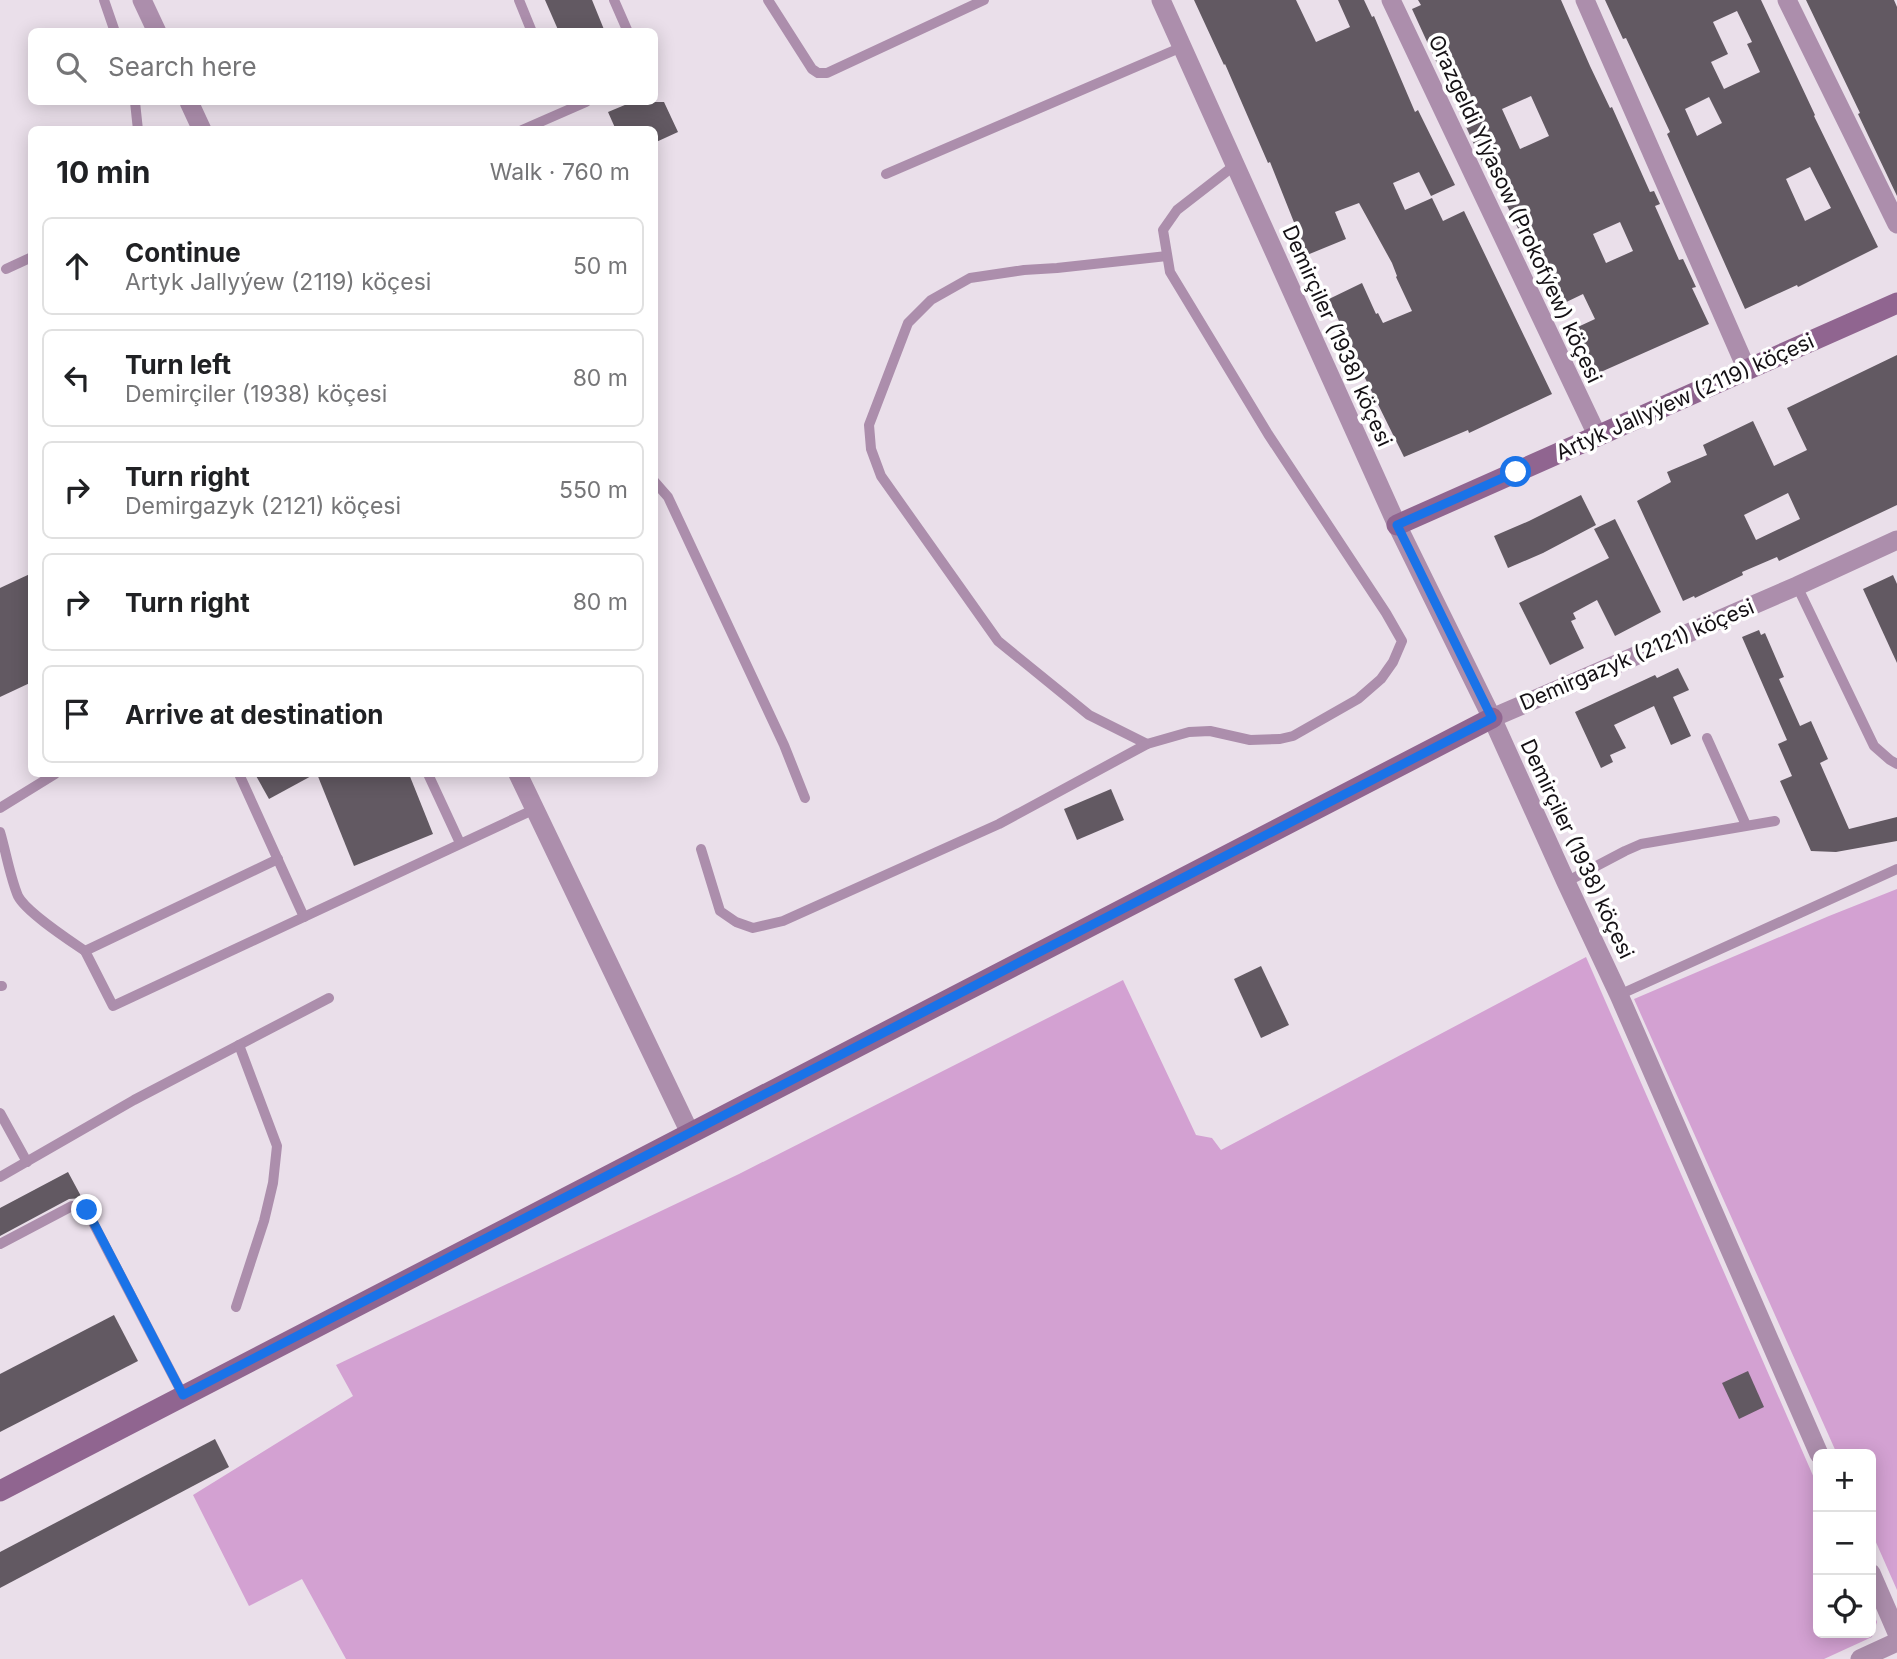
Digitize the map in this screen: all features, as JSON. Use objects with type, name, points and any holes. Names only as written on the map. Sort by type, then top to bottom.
[{"type":"street","points":[[142,0],[155,28]]},
{"type":"street","name":"Demirçiler (1938) köçesi","points":[[1161,0],[1397,525],[1492,718],[1619,995],[1817,1449]]},
{"type":"street","name":"Orazgeldi Ylýasow (Prokofýew) köçesi","points":[[1391,0],[1598,437]]},
{"type":"street","points":[[1585,0],[1747,370]]},
{"type":"street","points":[[1787,0],[1897,224]]},
{"type":"street","points":[[190,105],[200,126]]},
{"type":"street","name":"Artyk Jallyýew (2119) köçesi","points":[[1397,525],[1897,303]]},
{"type":"street","name":"Demirgazyk (2121) köçesi","points":[[0,1490],[1492,718],[1897,540]]},
{"type":"street","points":[[520,777],[690,1133]]},
{"type":"street","points":[[1872,1575],[1897,1633]]},
{"type":"street","points":[[1860,1659],[1897,1642]]},
{"type":"lane","points":[[104,0],[114,28]]},
{"type":"lane","points":[[519,0],[531,28]]},
{"type":"lane","points":[[614,0],[626,28]]},
{"type":"lane","points":[[768,0],[811,69],[818,73],[827,73],[984,0]]},
{"type":"lane","points":[[886,174],[1182,47]]},
{"type":"lane","points":[[135,105],[138,126]]},
{"type":"lane","points":[[529,126],[564,106]]},
{"type":"lane","points":[[701,849],[720,911],[736,922],[753,928],[783,921],[999,824],[1147,744],[1189,732],[1210,732],[1250,740],[1293,736],[1358,698],[1381,679],[1393,662],[1402,641],[1268,434],[1170,272],[1163,230],[1177,210],[1235,165]]},
{"type":"lane","points":[[1147,744],[1089,715],[998,641],[881,476],[871,449],[869,425],[908,323],[931,300],[970,278],[1167,256]]},
{"type":"lane","points":[[6,269],[28,259]]},
{"type":"lane","points":[[658,486],[668,497],[785,745],[805,797]]},
{"type":"lane","points":[[1797,586],[1874,746],[1897,764]]},
{"type":"lane","points":[[1707,738],[1746,825]]},
{"type":"lane","points":[[0,808],[50,777]]},
{"type":"lane","points":[[240,777],[303,917]]},
{"type":"lane","points":[[429,777],[460,843]]},
{"type":"lane","points":[[0,832],[2,850],[19,896],[27,908],[85,951],[113,1006],[535,808]]},
{"type":"lane","points":[[1566,881],[1641,844],[1775,821]]},
{"type":"lane","points":[[85,951],[278,859]]},
{"type":"lane","points":[[1619,995],[1897,869]]},
{"type":"lane","points":[[0,1177],[134,1100],[329,998]]},
{"type":"lane","points":[[236,1307],[264,1221],[273,1183],[277,1146],[239,1045]]},
{"type":"lane","points":[[0,1113],[27,1162]]},
{"type":"lane","points":[[0,1244],[72,1206],[87,1210],[183,1395]]},
{"type":"shaded area","points":[[1897,889],[1897,1590],[1876,1542],[1876,1449],[1835,1449],[1634,999]]},
{"type":"shaded area","points":[[1586,957],[1813,1476],[1813,1638],[1870,1638],[1824,1659],[346,1659],[302,1579],[249,1606],[193,1495],[353,1396],[336,1365],[739,1174],[1123,980],[1196,1135],[1212,1138],[1221,1150]]},
{"type":"building","points":[[545,0],[592,0],[603,28],[557,28]]},
{"type":"building","points":[[1194,0],[1296,0],[1316,42],[1350,27],[1338,0],[1364,0],[1372,17],[1374,16],[1415,112],[1418,110],[1455,185],[1431,196],[1419,172],[1393,183],[1405,210],[1432,198],[1443,221],[1464,211],[1552,394],[1469,433],[1468,430],[1404,457],[1329,299],[1362,283],[1383,323],[1412,311],[1392,263],[1359,203],[1335,212],[1346,239],[1307,255],[1270,162],[1268,163]]},
{"type":"building","points":[[1418,0],[1561,0],[1650,192],[1654,191],[1660,204],[1655,206],[1679,260],[1683,259],[1696,287],[1692,288],[1709,324],[1585,379],[1567,332],[1595,319],[1583,294],[1556,307],[1487,164],[1484,166],[1412,9],[1421,5]],"holes":[[[1531,96],[1549,136],[1520,149],[1502,109]],[[1620,222],[1633,251],[1606,263],[1593,234]]]},
{"type":"building","points":[[1605,0],[1761,0],[1878,247],[1798,287],[1797,285],[1745,309],[1667,134],[1670,132],[1626,38],[1623,39]],"holes":[[[1737,11],[1752,42],[1747,44],[1760,72],[1724,89],[1711,62],[1728,54],[1713,22]],[[1709,97],[1722,123],[1697,136],[1685,109]],[[1810,167],[1831,208],[1805,221],[1786,179]]]},
{"type":"building","points":[[1806,0],[1894,0],[1897,7],[1897,196],[1858,114],[1860,113]]},
{"type":"building","points":[[658,102],[664,102],[678,132],[658,141],[658,126],[614,126],[608,112],[625,105],[658,105]]},
{"type":"building","points":[[1897,355],[1897,505],[1779,561],[1777,557],[1742,572],[1743,575],[1695,598],[1694,596],[1683,601],[1637,501],[1671,482],[1667,472],[1707,455],[1703,445],[1753,421],[1774,466],[1807,450],[1787,408]],"holes":[[[1788,493],[1800,519],[1756,540],[1744,515]]]},
{"type":"building","points":[[1581,495],[1596,525],[1508,568],[1494,536]]},
{"type":"building","points":[[1615,519],[1661,612],[1615,636],[1597,600],[1573,613],[1576,619],[1571,621],[1584,648],[1550,665],[1519,603],[1609,558],[1594,529]]},
{"type":"building","points":[[28,575],[28,684],[0,697],[0,588]]},
{"type":"building","points":[[1893,575],[1897,584],[1897,663],[1863,589]]},
{"type":"building","points":[[1759,630],[1761,635],[1765,633],[1784,677],[1779,679],[1800,726],[1811,721],[1828,759],[1820,763],[1849,829],[1897,817],[1897,841],[1836,852],[1811,851],[1780,781],[1792,776],[1778,744],[1787,740],[1742,637]]},
{"type":"building","points":[[1678,668],[1689,690],[1673,697],[1691,736],[1671,745],[1654,706],[1614,725],[1626,748],[1610,755],[1613,762],[1601,768],[1575,712],[1655,675],[1657,678]]},
{"type":"building","points":[[257,777],[309,777],[269,799]]},
{"type":"building","points":[[318,777],[410,777],[433,834],[354,866]]},
{"type":"building","points":[[1111,789],[1124,820],[1077,840],[1064,809]]},
{"type":"building","points":[[1261,966],[1289,1025],[1261,1038],[1234,979]]},
{"type":"building","points":[[68,1172],[82,1198],[69,1199],[0,1236],[0,1208]]},
{"type":"building","points":[[114,1315],[138,1361],[0,1432],[0,1374]]},
{"type":"building","points":[[1748,1371],[1764,1407],[1739,1419],[1722,1383]]},
{"type":"building","points":[[215,1439],[229,1467],[0,1588],[0,1552]]},
{"type":"route","points":[[87,1210],[183,1395],[1492,718],[1397,525],[1516,472]]}]
